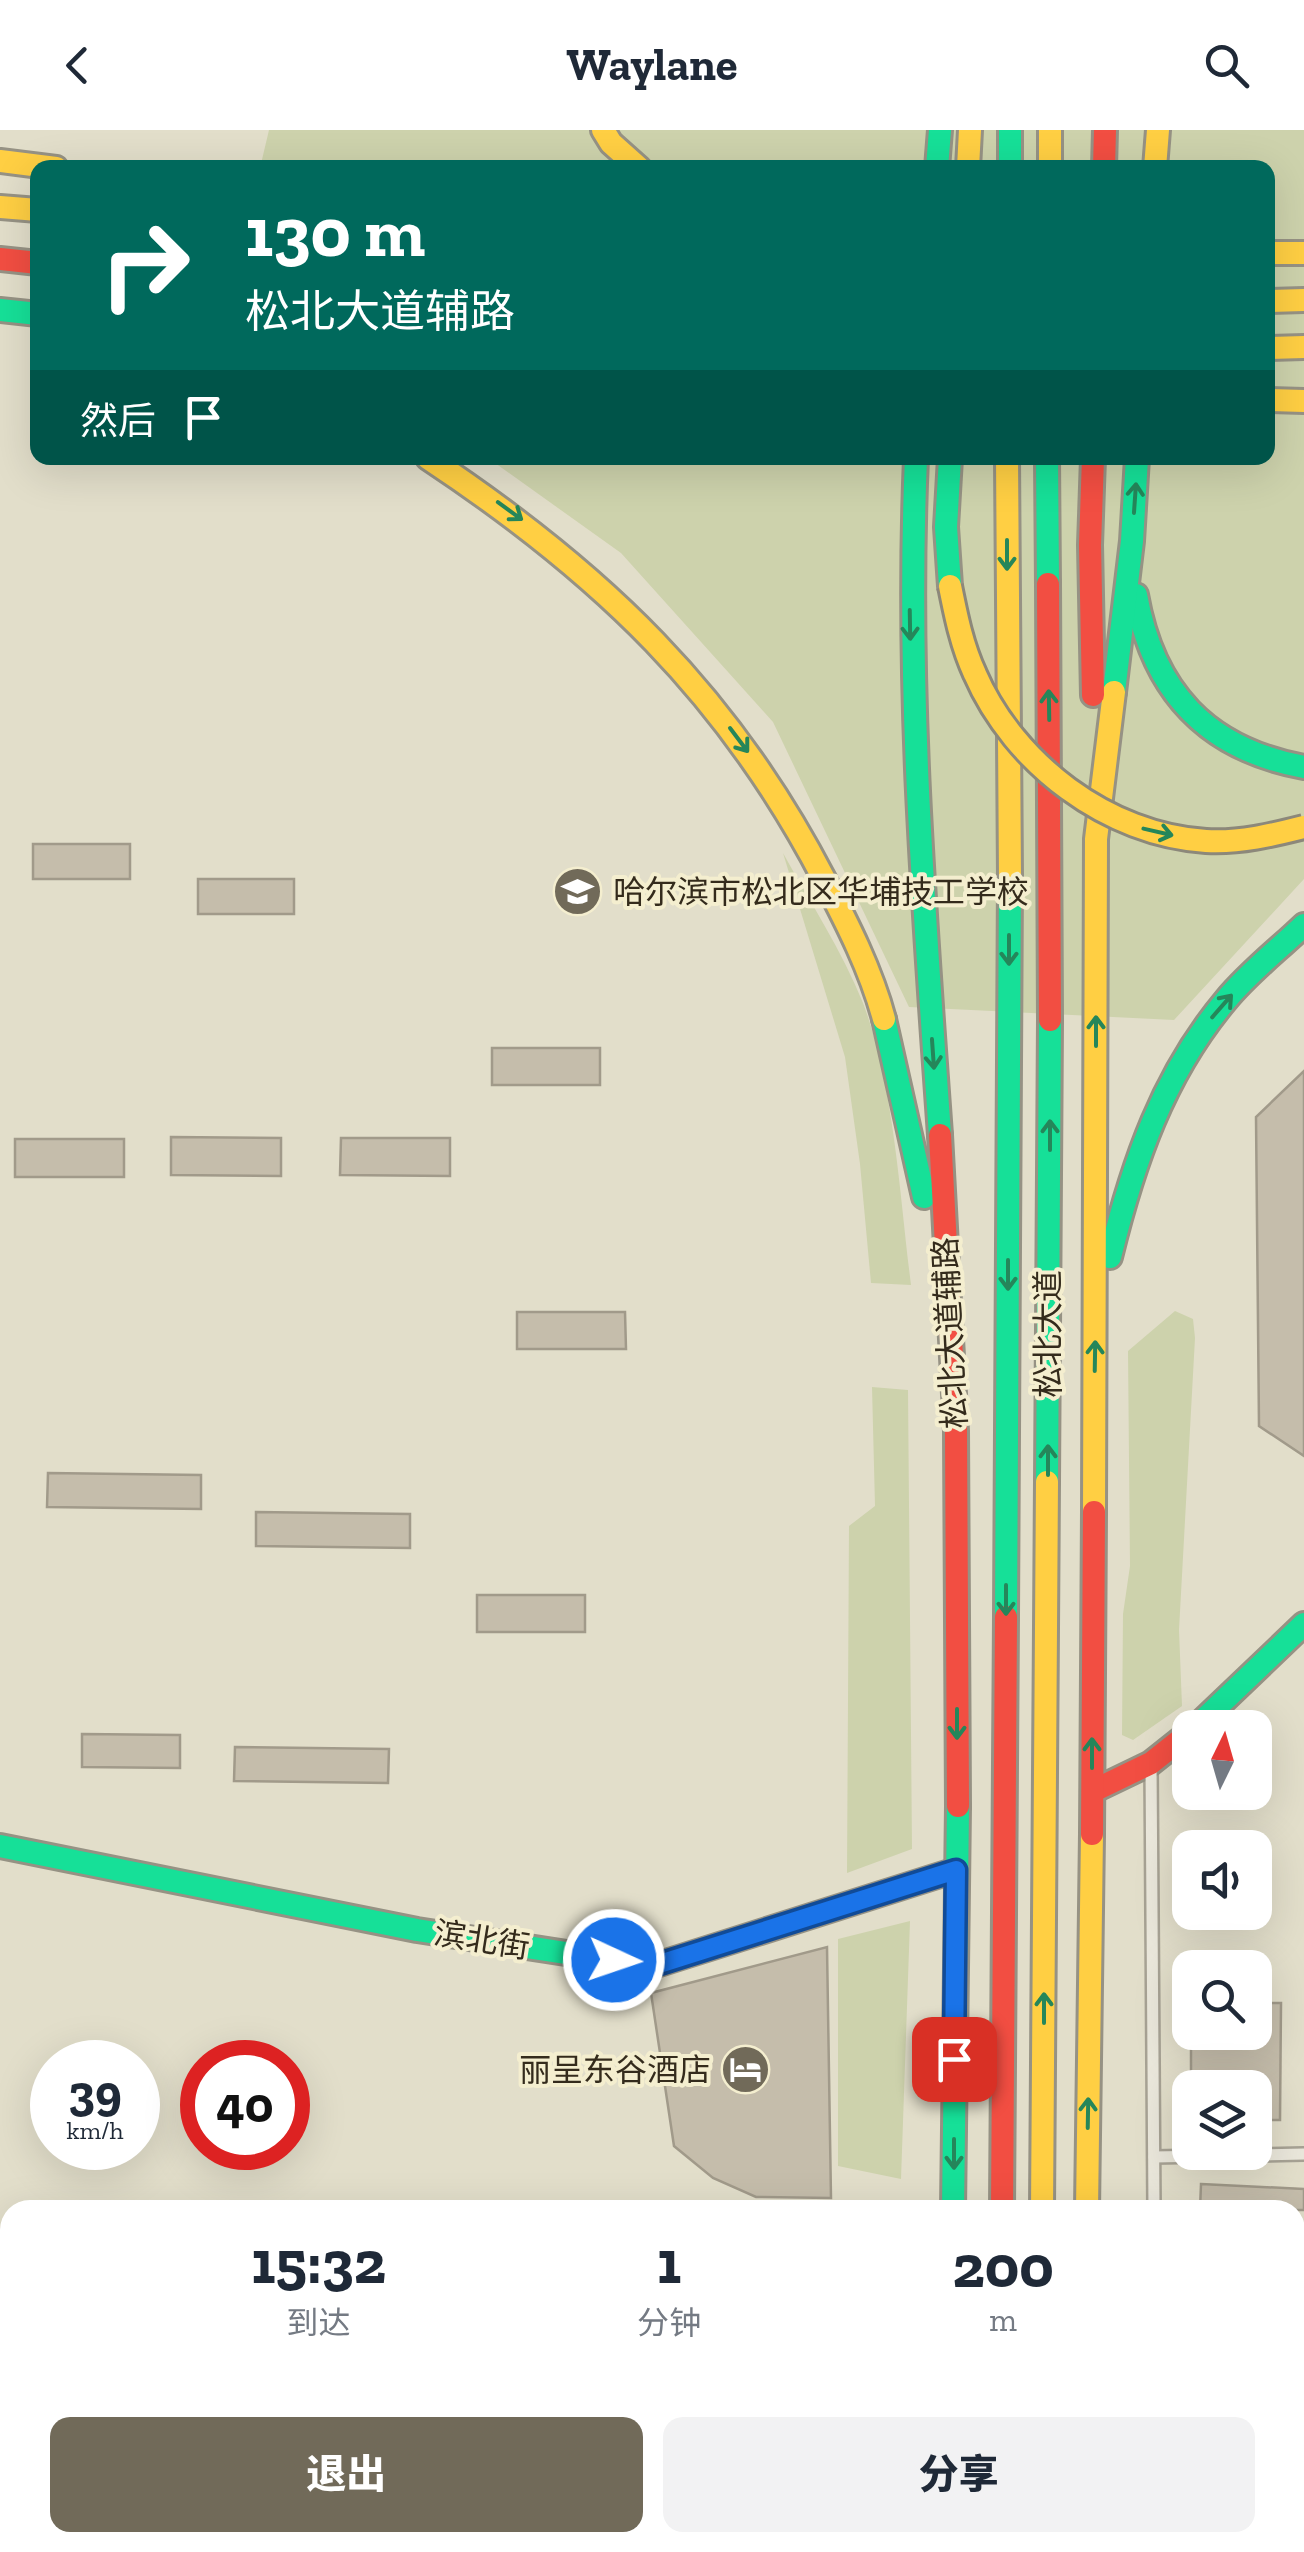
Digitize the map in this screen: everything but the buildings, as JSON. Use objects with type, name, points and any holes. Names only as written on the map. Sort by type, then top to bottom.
[{"type":"main road","points":[[603,130],[630,160]]},
{"type":"main road","points":[[938,160],[940,130]]},
{"type":"main road","points":[[968,160],[970,130]]},
{"type":"main road","points":[[1010,130],[1010,160]]},
{"type":"main road","points":[[1050,130],[1050,160]]},
{"type":"main road","points":[[1104,160],[1105,130]]},
{"type":"main road","points":[[1156,160],[1158,130]]},
{"type":"main road","points":[[0,161],[30,165]]},
{"type":"main road","points":[[0,207],[30,209]]},
{"type":"main road","points":[[1275,253],[1304,253]]},
{"type":"main road","points":[[0,259],[30,262]]},
{"type":"main road","points":[[1275,301],[1304,300]]},
{"type":"main road","points":[[0,310],[30,313]]},
{"type":"main road","points":[[0,327],[30,331]]},
{"type":"main road","points":[[1275,348],[1304,347]]},
{"type":"main road","points":[[1275,397],[1304,398]]},
{"type":"main road","points":[[438,465],[530,526],[624,609],[722,718],[800,828],[829,882],[878,1000],[952,1318]]},
{"type":"main road","name":"松北大道辅路","points":[[916,465],[909,598],[912,708],[952,1318],[958,1557],[953,2200]]},
{"type":"main road","points":[[950,465],[946,527],[950,586],[968,659],[990,703],[1018,744],[1085,803],[1134,826],[1188,838],[1247,839],[1304,826]]},
{"type":"main road","name":"松北大道","points":[[1002,2200],[1010,908],[1007,465]]},
{"type":"main road","name":"松北大道","points":[[1042,2200],[1051,888],[1047,465]]},
{"type":"main road","points":[[1087,2200],[1095,1319],[1093,465]]},
{"type":"main road","points":[[1096,839],[1132,541],[1137,465]]},
{"type":"main road","points":[[1132,541],[1141,628],[1170,690],[1202,724],[1239,749],[1279,764],[1304,767]]},
{"type":"main road","points":[[1095,1319],[1137,1158],[1153,1112],[1175,1068],[1229,997],[1304,925]]},
{"type":"main road","points":[[958,1557],[1005,1802]]},
{"type":"main road","points":[[1046,1768],[1091,1559]]},
{"type":"main road","points":[[1213,1710],[1304,1624]]},
{"type":"main road","points":[[1092,1791],[1151,1763],[1172,1746]]},
{"type":"main road","name":"滨北街","points":[[0,1846],[417,1930],[653,1966],[956,1870]]},
{"type":"main road","points":[[974,2552],[1029,2552]]},
{"type":"lane","points":[[1151,1763],[1154,2200]]},
{"type":"lane","points":[[1154,2157],[1304,2154]]},
{"type":"green space","points":[[269,130],[1304,130],[1304,879],[1174,1020],[909,1007],[773,722],[621,553],[498,465],[1275,465],[1275,160],[262,160]]},
{"type":"green space","points":[[783,853],[845,965],[874,1035],[894,1142],[911,1285],[871,1283],[845,1057]]},
{"type":"green space","points":[[1175,1311],[1193,1319],[1179,1630],[1182,1706],[1133,1740],[1122,1735],[1123,1614],[1130,1566],[1128,1351]]},
{"type":"green space","points":[[872,1387],[908,1390],[912,1849],[847,1873],[849,1526],[875,1506]]},
{"type":"green space","points":[[910,1921],[901,2179],[838,2166],[838,1939]]},
{"type":"traffic: fast","points":[[938,160],[940,130]]},
{"type":"traffic: fast","points":[[1010,130],[1010,160]]},
{"type":"traffic: fast","points":[[0,310],[30,313]]},
{"type":"traffic: fast","points":[[916,465],[915,713],[940,1135]]},
{"type":"traffic: fast","points":[[950,465],[946,527],[950,586]]},
{"type":"traffic: fast","points":[[1047,465],[1048,584]]},
{"type":"traffic: fast","points":[[1114,692],[1137,465]]},
{"type":"traffic: fast","points":[[1136,595],[1156,660],[1190,711],[1239,746],[1304,767]]},
{"type":"traffic: fast","points":[[1006,1617],[1010,877]]},
{"type":"traffic: fast","points":[[1110,1257],[1140,1154],[1185,1059],[1235,990],[1304,925]]},
{"type":"traffic: fast","points":[[884,1019],[924,1197]]},
{"type":"traffic: fast","points":[[1047,1482],[1050,1020]]},
{"type":"traffic: fast","points":[[1214,1710],[1304,1624]]},
{"type":"traffic: fast","points":[[953,2200],[958,1806]]},
{"type":"traffic: fast","points":[[0,1846],[417,1930],[644,1965]]},
{"type":"traffic: slow","points":[[603,130],[630,160]]},
{"type":"traffic: slow","points":[[968,160],[970,130]]},
{"type":"traffic: slow","points":[[1050,130],[1050,160]]},
{"type":"traffic: slow","points":[[1156,160],[1158,130]]},
{"type":"traffic: slow","points":[[0,161],[30,165]]},
{"type":"traffic: slow","points":[[0,207],[30,209]]},
{"type":"traffic: slow","points":[[1275,253],[1304,253]]},
{"type":"traffic: slow","points":[[1275,301],[1304,300]]},
{"type":"traffic: slow","points":[[1275,348],[1304,347]]},
{"type":"traffic: slow","points":[[1275,400],[1304,401]]},
{"type":"traffic: slow","points":[[438,465],[549,546],[604,593],[702,695],[746,751],[824,879],[850,930],[884,1019]]},
{"type":"traffic: slow","points":[[1007,465],[1010,877]]},
{"type":"traffic: slow","points":[[950,586],[966,653],[992,707],[1039,765],[1068,789],[1134,825],[1170,836],[1231,841],[1304,827]]},
{"type":"traffic: slow","points":[[1094,1512],[1096,839],[1114,692]]},
{"type":"traffic: slow","points":[[1042,2200],[1047,1482]]},
{"type":"traffic: slow","points":[[1087,2200],[1092,1834]]},
{"type":"traffic: slow","points":[[644,1965],[653,1966],[956,1870]]},
{"type":"traffic: jam","points":[[1104,160],[1105,130]]},
{"type":"traffic: jam","points":[[0,259],[30,262]]},
{"type":"traffic: jam","points":[[1093,465],[1093,695]]},
{"type":"traffic: jam","points":[[1048,584],[1050,1020]]},
{"type":"traffic: jam","points":[[940,1135],[956,1431],[958,1806]]},
{"type":"traffic: jam","points":[[1092,1834],[1094,1512]]},
{"type":"traffic: jam","points":[[1002,2200],[1006,1617]]},
{"type":"traffic: jam","points":[[1093,1791],[1151,1763],[1172,1746]]},
{"type":"traffic: jam","points":[[974,2552],[1029,2552]]},
{"type":"place","name":"哈尔滨市松北区华埔技工学校","points":[[578,892]]},
{"type":"place","name":"丽呈东谷酒店","points":[[746,2070]]},
{"type":"route","points":[[614,1960],[653,1966],[956,1870],[954,2059]]}]
